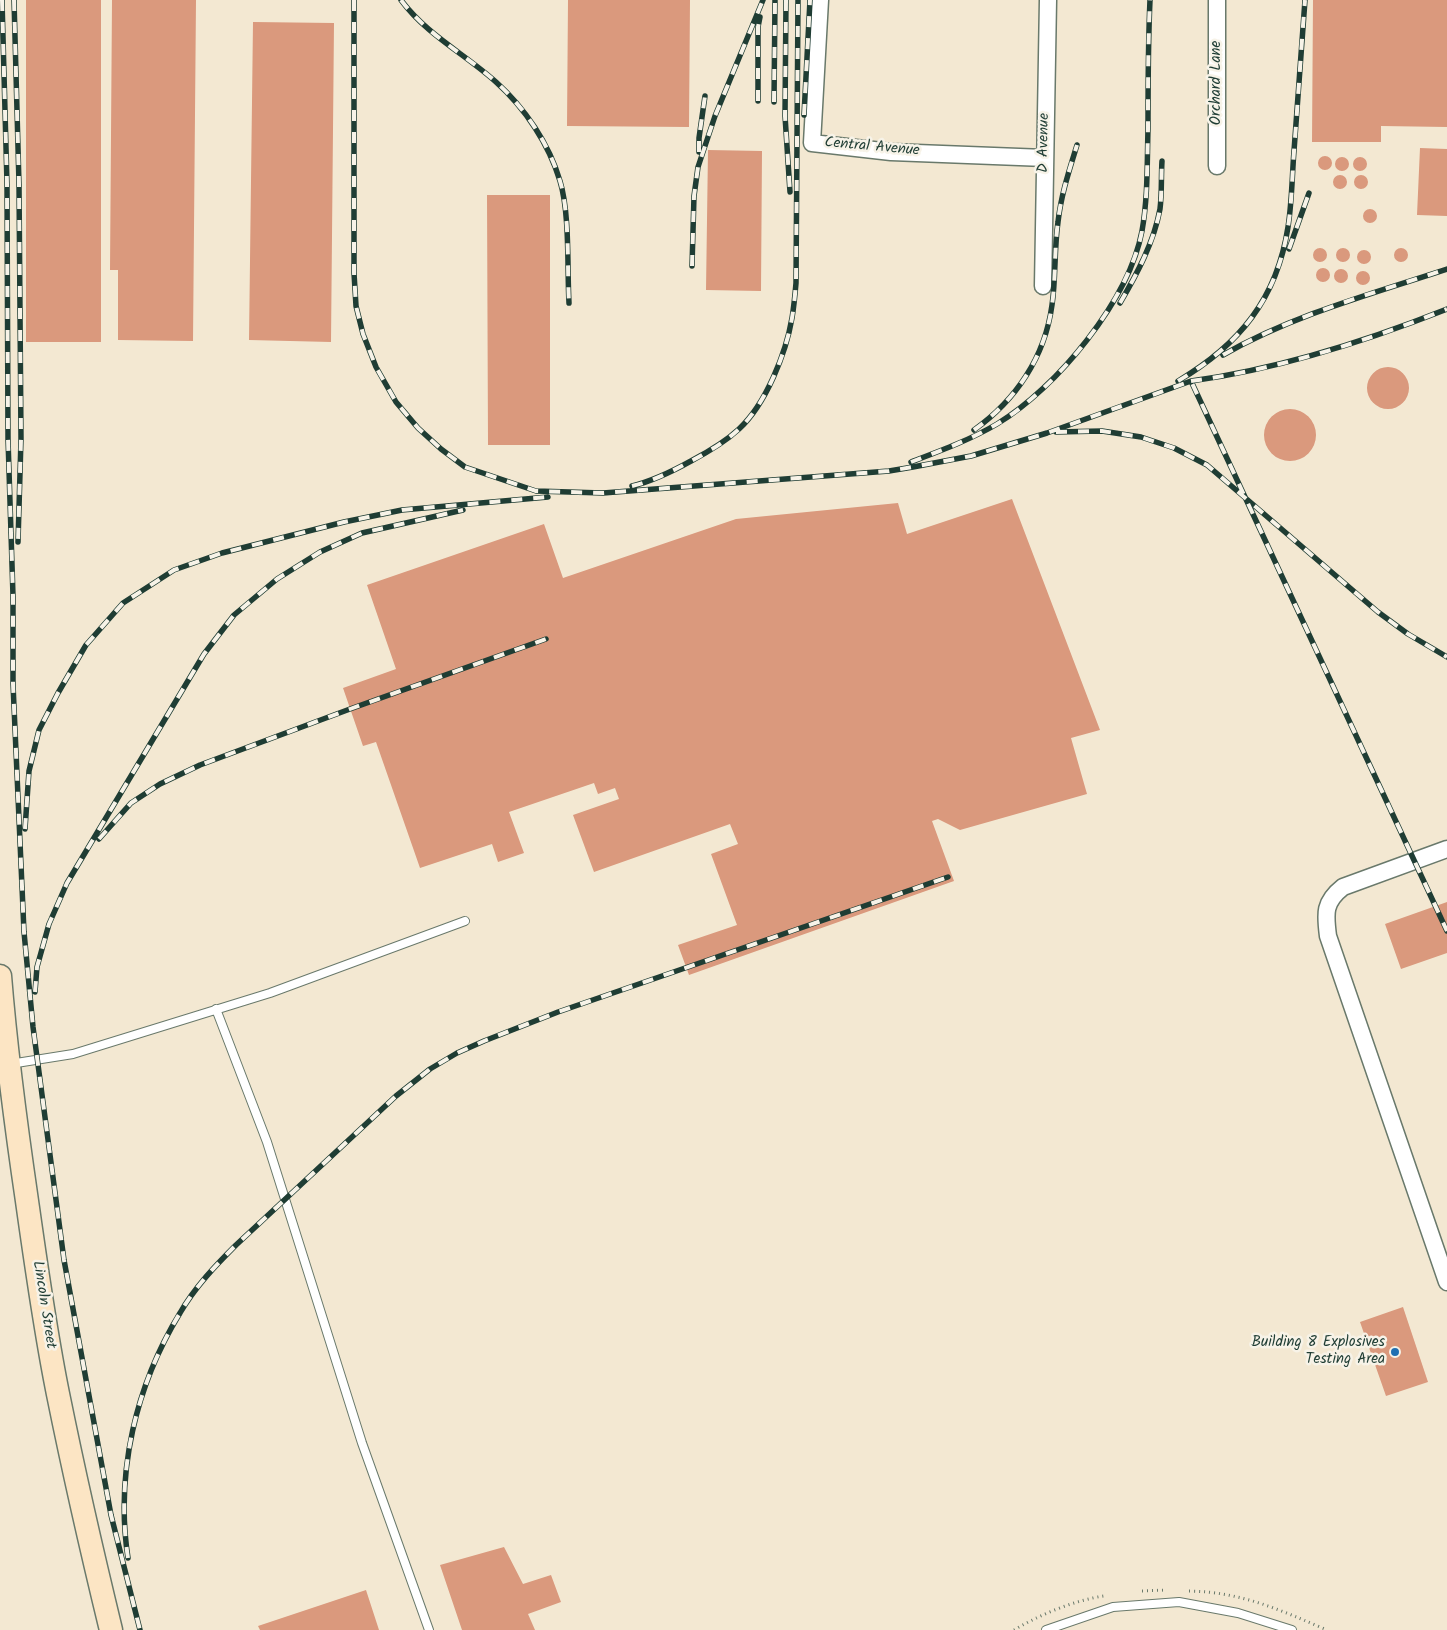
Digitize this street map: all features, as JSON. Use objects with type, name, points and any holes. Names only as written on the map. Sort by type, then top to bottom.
[{"type":"main road","name":"Lincoln Street","points":[[0,976],[8,1064],[36,1265],[58,1393],[85,1523],[111,1630]]},
{"type":"street","name":"Central Avenue","points":[[820,0],[812,143],[891,152],[1045,158]]},
{"type":"street","name":"D Avenue","points":[[1043,286],[1048,0]]},
{"type":"street","name":"Orchard Lane","points":[[1217,0],[1217,166]]},
{"type":"street","points":[[1447,849],[1343,887],[1334,894],[1327,905],[1326,921],[1328,936],[1447,1282]]},
{"type":"lane","points":[[8,1064],[74,1054],[270,993],[465,921]]},
{"type":"lane","points":[[216,1009],[267,1142],[362,1443],[429,1630]]},
{"type":"lane","points":[[1046,1630],[1113,1607],[1178,1602],[1238,1613],[1292,1630]]},
{"type":"building","points":[[26,0],[101,0],[101,342],[26,342]]},
{"type":"building","points":[[112,0],[196,0],[193,341],[118,340],[118,270],[110,270]]},
{"type":"building","points":[[568,0],[690,0],[689,127],[567,126]]},
{"type":"building","points":[[1313,0],[1447,0],[1447,127],[1381,126],[1381,142],[1312,142]]},
{"type":"building","points":[[253,22],[334,23],[331,342],[249,340]]},
{"type":"building","points":[[1420,148],[1447,149],[1447,216],[1417,215]]},
{"type":"building","points":[[708,150],[762,151],[761,291],[706,290]]},
{"type":"building","points":[[1322,156],[1328,156],[1332,163],[1328,170],[1322,170],[1318,166],[1318,160]]},
{"type":"building","points":[[1339,157],[1345,157],[1349,164],[1345,171],[1339,171],[1335,167],[1335,161]]},
{"type":"building","points":[[1357,157],[1363,157],[1367,164],[1363,171],[1357,171],[1353,167],[1353,161]]},
{"type":"building","points":[[1337,175],[1343,175],[1347,182],[1343,189],[1337,189],[1333,185],[1333,179]]},
{"type":"building","points":[[1358,175],[1364,175],[1368,182],[1364,189],[1358,189],[1354,185],[1354,179]]},
{"type":"building","points":[[487,195],[550,195],[550,445],[488,445]]},
{"type":"building","points":[[1367,209],[1373,209],[1377,216],[1373,223],[1367,223],[1363,219],[1363,213]]},
{"type":"building","points":[[1317,248],[1323,248],[1327,255],[1323,262],[1317,262],[1313,258],[1313,252]]},
{"type":"building","points":[[1340,248],[1346,248],[1350,255],[1346,262],[1340,262],[1336,258],[1336,252]]},
{"type":"building","points":[[1398,248],[1404,248],[1408,255],[1404,262],[1398,262],[1394,258],[1394,252]]},
{"type":"building","points":[[1361,250],[1367,250],[1371,257],[1367,264],[1361,264],[1357,260],[1357,254]]},
{"type":"building","points":[[1320,268],[1326,268],[1330,275],[1326,282],[1320,282],[1316,278],[1316,272]]},
{"type":"building","points":[[1338,269],[1344,269],[1348,276],[1344,283],[1338,283],[1334,279],[1334,273]]},
{"type":"building","points":[[1360,271],[1366,271],[1370,278],[1366,285],[1360,285],[1356,281],[1356,275]]},
{"type":"building","points":[[1392,367],[1400,370],[1406,376],[1409,388],[1406,400],[1400,406],[1384,409],[1376,406],[1370,400],[1367,384],[1370,376],[1376,370]]},
{"type":"building","points":[[1285,409],[1295,409],[1309,416],[1316,430],[1316,440],[1309,454],[1295,461],[1285,461],[1275,457],[1268,450],[1264,440],[1264,430],[1268,420],[1275,413]]},
{"type":"building","points":[[1012,499],[1100,730],[1071,738],[1087,794],[960,830],[938,819],[932,821],[954,881],[689,975],[678,945],[737,925],[711,854],[738,844],[730,824],[594,872],[573,815],[619,799],[615,788],[598,794],[594,783],[509,812],[524,853],[498,862],[492,844],[420,868],[376,742],[363,746],[343,688],[396,669],[367,585],[544,524],[563,578],[736,519],[898,503],[907,534]]},
{"type":"building","points":[[1447,902],[1447,953],[1401,969],[1385,924]]},
{"type":"building","name":"Building 8 Explosives Testing Area","points":[[1403,1307],[1428,1382],[1386,1396],[1360,1322]]},
{"type":"building","points":[[504,1547],[523,1584],[551,1575],[561,1602],[528,1614],[535,1630],[462,1630],[440,1565]]},
{"type":"building","points":[[366,1590],[379,1630],[260,1630],[258,1626]]},
{"type":"railway","points":[[2,0],[7,184],[8,439],[13,596],[13,684],[24,932],[33,1027],[64,1260],[111,1515],[140,1630]]},
{"type":"railway","points":[[14,0],[19,184],[21,439],[18,542]]},
{"type":"railway","points":[[354,0],[354,273],[356,306],[363,334],[376,367],[396,402],[418,428],[441,449],[465,467],[536,491],[603,493],[889,471],[971,456],[1047,433],[1191,381],[1447,931]]},
{"type":"railway","points":[[401,0],[422,24],[507,92],[543,140],[555,167],[563,194],[567,225],[569,303]]},
{"type":"railway","points":[[692,266],[694,196],[698,167],[715,116],[763,0]]},
{"type":"railway","points":[[774,102],[775,0]]},
{"type":"railway","points":[[786,0],[785,116],[790,192]]},
{"type":"railway","points":[[632,486],[655,479],[684,465],[716,447],[739,429],[758,406],[780,362],[792,318],[796,283],[798,0]]},
{"type":"railway","points":[[804,115],[810,0]]},
{"type":"railway","points":[[911,462],[976,435],[997,424],[1020,408],[1066,365],[1087,340],[1106,313],[1122,285],[1134,258],[1142,231],[1145,206],[1150,0]]},
{"type":"railway","points":[[1178,381],[1219,352],[1252,317],[1275,276],[1283,253],[1290,208],[1305,0]]},
{"type":"railway","points":[[758,101],[758,27],[760,17]]},
{"type":"railway","points":[[699,152],[705,96]]},
{"type":"railway","points":[[974,430],[1003,405],[1015,391],[1026,376],[1043,342],[1052,305],[1059,212],[1077,145]]},
{"type":"railway","points":[[1120,303],[1133,281],[1154,234],[1161,203],[1162,161]]},
{"type":"railway","points":[[1289,249],[1309,193]]},
{"type":"railway","points":[[1223,355],[1277,328],[1333,306],[1447,269]]},
{"type":"railway","points":[[1191,381],[1289,362],[1353,343],[1447,309]]},
{"type":"railway","points":[[1056,432],[1102,431],[1141,437],[1174,448],[1207,465],[1378,612],[1408,634],[1447,657]]},
{"type":"railway","points":[[25,829],[29,771],[39,730],[58,693],[86,645],[123,603],[174,570],[222,553],[344,522],[402,510],[548,497]]},
{"type":"railway","points":[[35,992],[37,967],[49,924],[67,883],[204,654],[234,615],[277,579],[320,552],[362,533],[463,510]]},
{"type":"railway","points":[[99,839],[131,803],[160,784],[200,765],[546,639]]},
{"type":"railway","points":[[128,1558],[124,1494],[127,1462],[133,1431],[151,1370],[180,1313],[199,1286],[236,1245],[396,1096],[430,1069],[457,1053],[484,1041],[558,1012],[948,877]]},
{"type":"place","name":"Building 8 Explosives Testing Area","points":[[1395,1352]]}]
